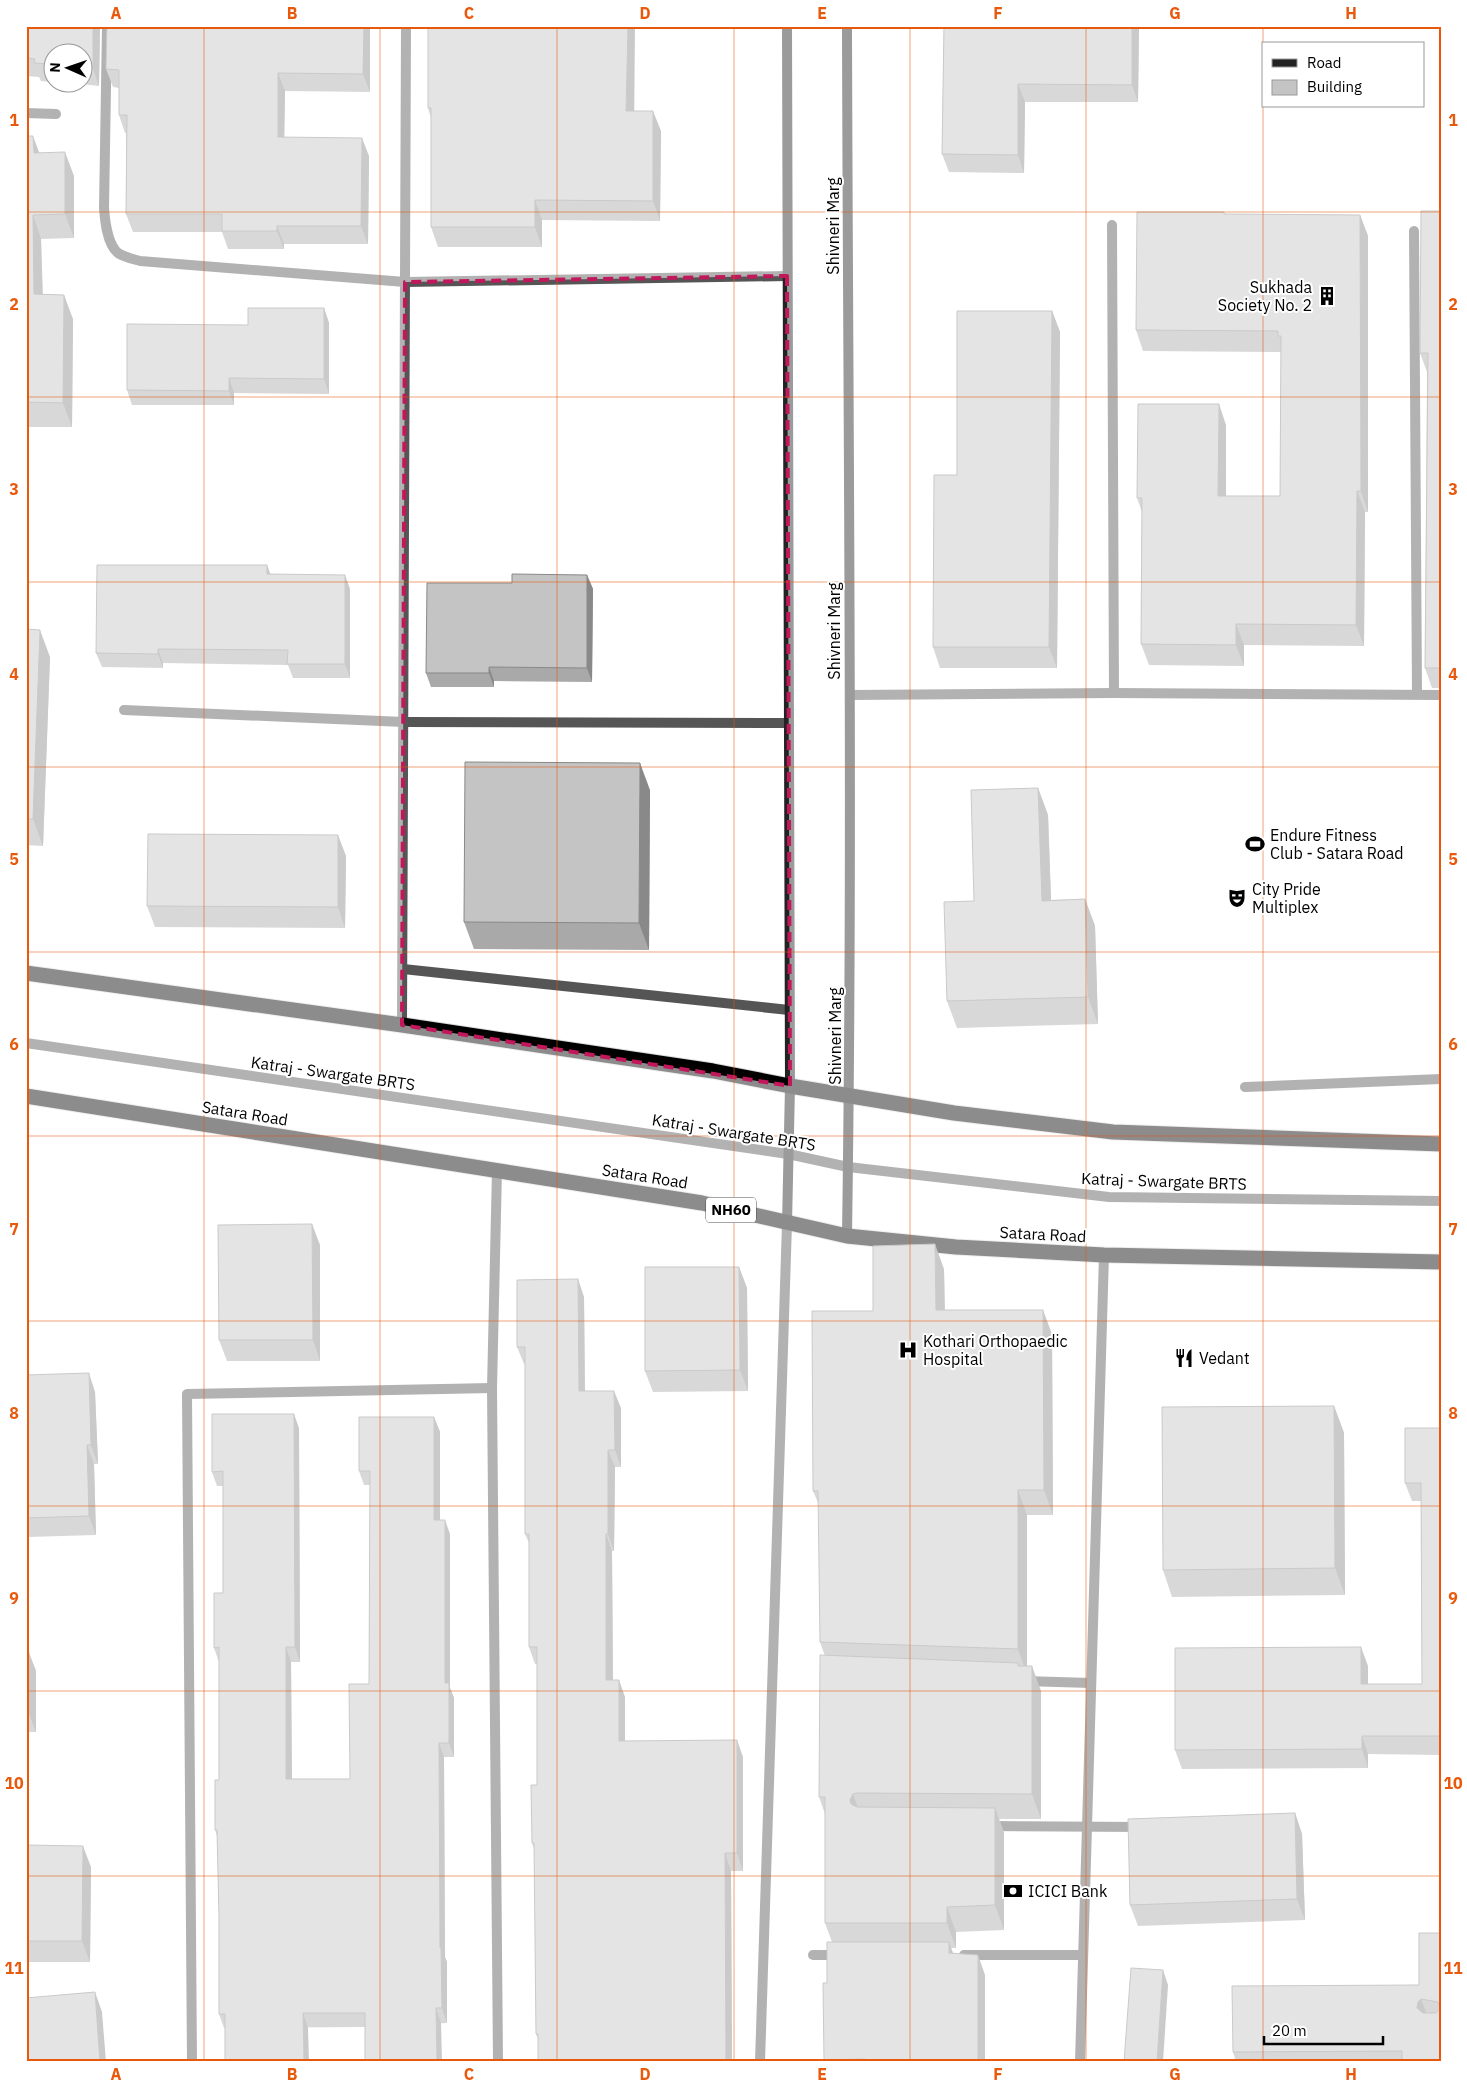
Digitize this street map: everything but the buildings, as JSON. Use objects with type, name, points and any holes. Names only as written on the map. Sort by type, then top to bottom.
[{"type":"highway","points":[[26,973],[402,1024],[713,1070],[790,1086],[954,1114],[1113,1132],[1441,1144]]},
{"type":"highway","name":"Satara Road","points":[[26,1096],[702,1203],[787,1224],[847,1236],[956,1247],[1104,1255],[1441,1262]]},
{"type":"main road","points":[[787,26],[790,1086],[787,1224]]},
{"type":"main road","name":"Shivneri Marg","points":[[847,26],[850,695],[850,1095],[847,1236]]},
{"type":"street","points":[[107,26],[104,208],[106,225],[117,252],[140,261],[405,282],[787,276]]},
{"type":"street","points":[[402,1024],[406,26]]},
{"type":"street","points":[[26,113],[56,114]]},
{"type":"street","points":[[1112,225],[1114,693]]},
{"type":"street","points":[[1414,231],[1416,694]]},
{"type":"street","points":[[850,695],[1114,693],[1441,695]]},
{"type":"street","points":[[124,710],[404,722],[789,723]]},
{"type":"street","points":[[403,969],[789,1010]]},
{"type":"street","name":"Katraj - Swargate BRTS","points":[[26,1044],[788,1154],[848,1167],[1109,1197],[1441,1201]]},
{"type":"street","points":[[1245,1087],[1441,1079]]},
{"type":"street","points":[[497,1170],[492,1388],[498,2062]]},
{"type":"street","points":[[760,2062],[787,1224]]},
{"type":"street","points":[[1080,2062],[1104,1255]]},
{"type":"street","points":[[192,2062],[187,1394],[492,1388]]},
{"type":"street","points":[[1013,1680],[1091,1683]]},
{"type":"street","points":[[981,1826],[1154,1827]]},
{"type":"street","points":[[813,1955],[852,1955]]},
{"type":"street","points":[[951,1955],[1083,1955]]},
{"type":"highlighted area","points":[[787,276],[790,1086],[402,1025],[405,282]]},
{"type":"place","name":"Sukhada Society No. 2","points":[[1327,296]]},
{"type":"place","name":"Endure Fitness Club - Satara Road","points":[[1255,844]]},
{"type":"place","name":"City Pride Multiplex","points":[[1237,898]]},
{"type":"place","name":"Kothari Orthopaedic Hospital","points":[[908,1350]]},
{"type":"place","name":"Vedant","points":[[1184,1358]]},
{"type":"place","name":"ICICI Bank","points":[[1013,1891]]}]
